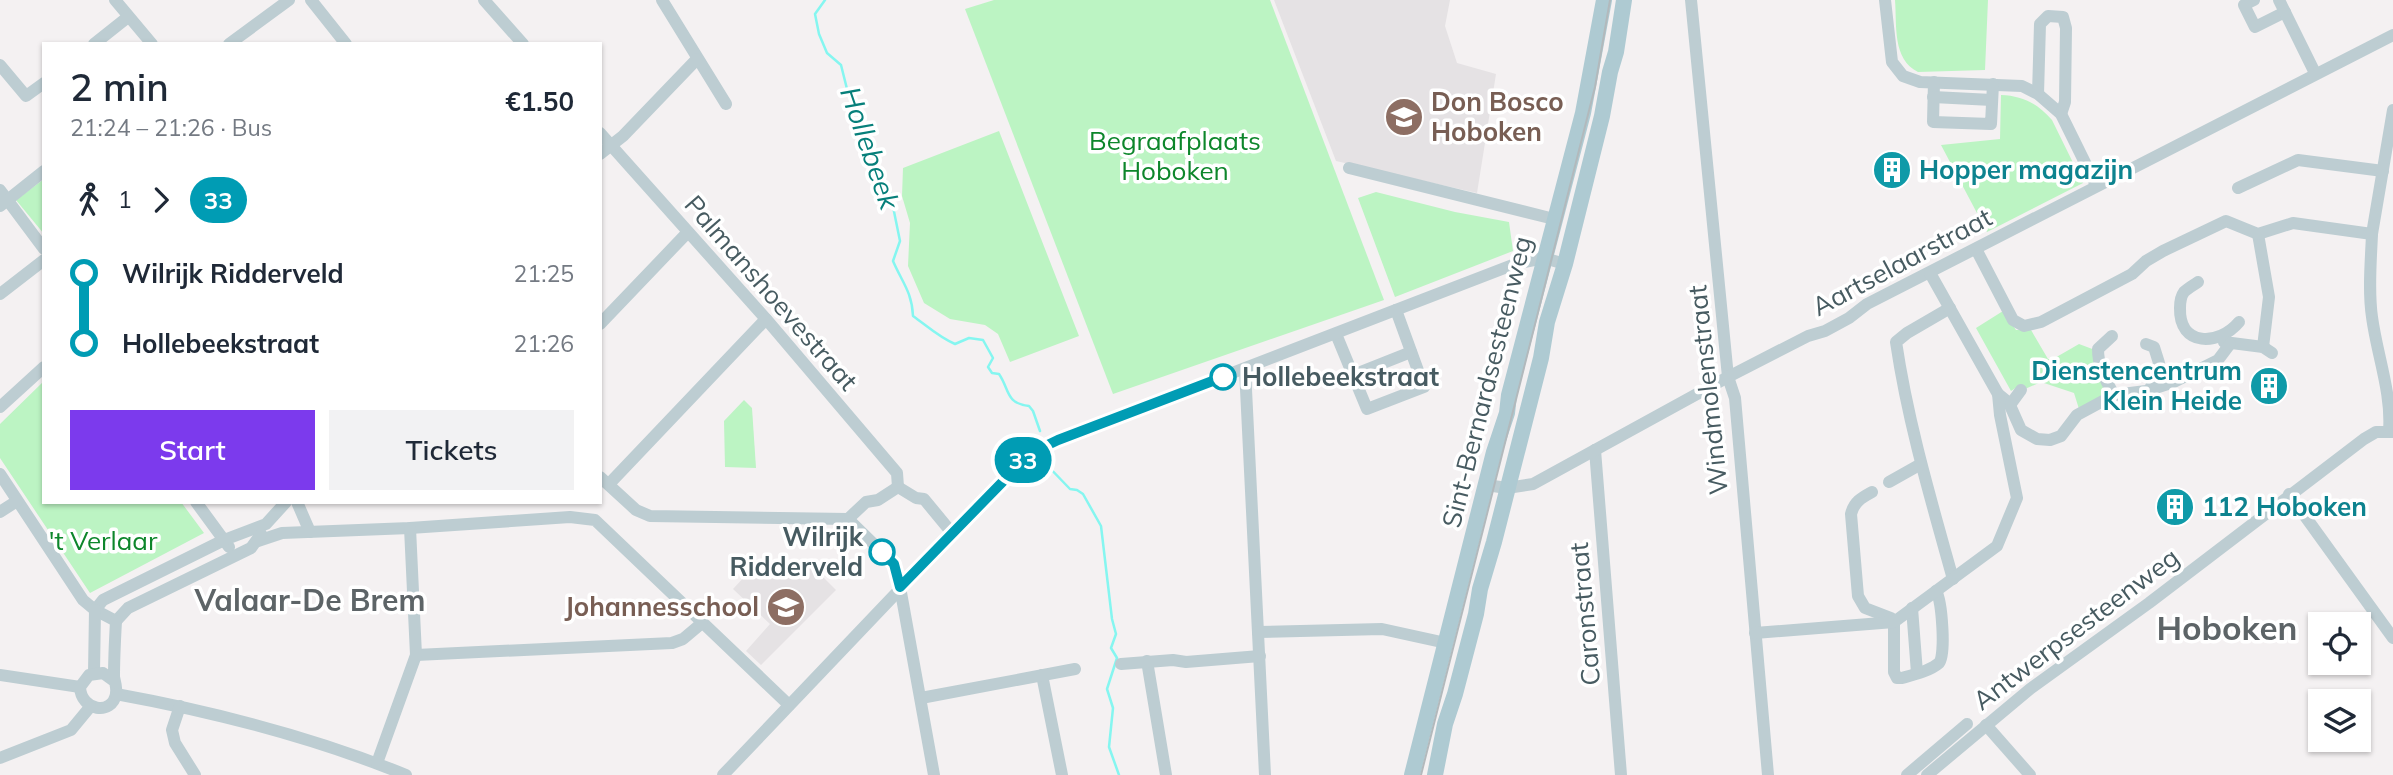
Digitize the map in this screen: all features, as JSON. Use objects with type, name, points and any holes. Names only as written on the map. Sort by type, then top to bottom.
[{"type":"main road","name":"Sint-Bernardsesteenweg","points":[[1412,775],[1583,113],[1604,0]]},
{"type":"main road","name":"Sint-Bernardsesteenweg","points":[[1436,775],[1445,724],[1476,614],[1480,589],[1602,116],[1624,0]]},
{"type":"street","points":[[232,42],[289,0]]},
{"type":"street","points":[[311,0],[344,42]]},
{"type":"street","points":[[484,0],[521,42]]},
{"type":"street","points":[[662,0],[726,104]]},
{"type":"street","name":"Windmolenstraat","points":[[1691,0],[1728,377],[1735,398],[1768,775]]},
{"type":"street","points":[[1885,0],[1892,62],[1903,76],[1920,82],[2022,86],[2038,94],[2061,114],[2096,185]]},
{"type":"street","points":[[2254,0],[2244,5],[2255,27],[2282,6],[2315,73]]},
{"type":"street","points":[[117,1],[150,42]]},
{"type":"street","points":[[2038,94],[2040,24],[2048,16],[2063,17],[2066,27],[2065,102],[2061,114]]},
{"type":"street","points":[[97,42],[128,17]]},
{"type":"street","name":"Aartselaarstraat","points":[[1507,488],[1528,486],[1728,377],[1808,336],[1825,331],[1867,304],[2393,35]]},
{"type":"street","points":[[602,153],[612,146],[697,59]]},
{"type":"street","points":[[0,65],[26,96],[42,84]]},
{"type":"street","points":[[1934,82],[1933,122],[1991,124],[1993,84]]},
{"type":"street","points":[[1933,97],[1992,100]]},
{"type":"street","points":[[2391,431],[2391,415],[2371,314],[2372,234],[2393,110]]},
{"type":"street","name":"Palmanshoevestraat","points":[[602,134],[766,319],[897,473],[898,488]]},
{"type":"street","points":[[2238,188],[2298,160],[2383,171]]},
{"type":"street","points":[[1349,168],[1554,219]]},
{"type":"street","points":[[42,172],[3,199],[42,246]]},
{"type":"street","points":[[1976,249],[2013,320],[2024,326],[2041,322],[2132,274],[2163,251],[2227,221],[2259,234],[2293,223],[2372,234]]},
{"type":"street","points":[[602,322],[688,232]]},
{"type":"street","points":[[2198,282],[2183,293],[2181,320],[2191,335],[2198,339],[2240,343],[2267,350],[2269,298],[2259,234]]},
{"type":"street","points":[[723,775],[952,533],[1035,451],[1515,264],[1544,258],[1565,264]]},
{"type":"street","points":[[0,294],[42,262]]},
{"type":"street","points":[[1930,273],[1998,394],[2010,405],[2021,430],[2037,439],[2050,440],[2061,436],[2077,415],[2114,395],[2150,390],[2174,382],[2218,360],[2230,344]]},
{"type":"street","points":[[1950,307],[1907,332],[1896,342],[1904,397],[1953,579]]},
{"type":"street","points":[[1336,334],[1367,409],[1424,387],[1396,310]]},
{"type":"street","points":[[766,319],[604,481],[636,510],[650,516],[848,519],[894,564],[934,775]]},
{"type":"street","points":[[2213,339],[2229,332],[2239,322]]},
{"type":"street","points":[[2112,336],[2098,349],[2098,363],[2114,395]]},
{"type":"street","points":[[2146,344],[2154,347],[2159,363],[2150,390]]},
{"type":"street","points":[[1353,375],[1411,352]]},
{"type":"street","points":[[2,402],[42,369]]},
{"type":"street","points":[[1245,369],[1265,775]]},
{"type":"street","points":[[2010,405],[2021,390]]},
{"type":"street","points":[[1755,632],[1894,622],[1997,545],[2017,498],[1998,394]]},
{"type":"street","name":"Antwerpsesteenweg","points":[[1927,775],[2030,689],[2159,595],[2289,494],[2370,434],[2391,431]]},
{"type":"street","name":"Caronstraat","points":[[1595,450],[1621,775]]},
{"type":"street","points":[[1889,482],[1921,464]]},
{"type":"street","points":[[0,474],[83,600],[116,621]]},
{"type":"street","points":[[1486,485],[1507,488]]},
{"type":"street","points":[[848,519],[866,502],[878,500],[898,488],[916,498],[924,499],[952,533]]},
{"type":"street","points":[[1872,492],[1858,500],[1851,514],[1858,596],[1865,608],[1891,618],[1894,622],[1896,678],[1936,665],[1942,657],[1941,604],[1936,591]]},
{"type":"street","points":[[2289,494],[2393,638]]},
{"type":"street","points":[[0,512],[18,501]]},
{"type":"street","points":[[197,504],[234,556]]},
{"type":"street","points":[[284,504],[266,524],[258,541],[251,548],[128,608],[116,621],[115,687],[108,706],[97,708],[83,700],[80,687],[85,678],[94,673],[103,673],[115,687],[268,728],[406,775]]},
{"type":"street","points":[[298,504],[310,532]]},
{"type":"street","points":[[258,541],[282,533],[410,528],[570,517],[595,520],[789,705]]},
{"type":"street","points":[[94,673],[95,610],[103,600],[224,540],[266,524]]},
{"type":"street","points":[[377,763],[416,655],[410,528]]},
{"type":"street","points":[[1912,608],[1917,673]]},
{"type":"street","points":[[416,655],[673,642],[683,639],[702,623]]},
{"type":"street","points":[[1258,632],[1382,629],[1446,643]]},
{"type":"street","points":[[1121,664],[1259,656]]},
{"type":"street","points":[[1147,662],[1166,775]]},
{"type":"street","points":[[921,698],[1075,669]]},
{"type":"street","points":[[0,675],[80,687]]},
{"type":"street","points":[[1042,675],[1062,775]]},
{"type":"street","points":[[0,758],[71,730],[90,706]]},
{"type":"street","points":[[180,706],[172,730],[175,743],[195,775]]},
{"type":"street","name":"Antwerpsesteenweg","points":[[1908,775],[1967,724]]},
{"type":"street","points":[[1986,725],[2030,775]]},
{"type":"shaded area","name":"Don Bosco Hoboken","points":[[1274,0],[1450,0],[1445,26],[1457,63],[1496,74],[1477,193],[1336,161]]},
{"type":"shaded area","name":"Johannesschool","points":[[758,562],[809,563],[836,590],[761,665],[746,651],[770,624],[733,589]]},
{"type":"green space","name":"Begraafplaats Hoboken","points":[[994,0],[1270,0],[1384,300],[1113,394],[965,9]]},
{"type":"green space","points":[[1895,0],[1988,0],[1985,70],[1918,72],[1910,66],[1900,50]]},
{"type":"green space","points":[[2001,95],[2029,101],[2052,120],[2083,183],[1987,232],[1941,145],[2000,139]]},
{"type":"green space","points":[[999,131],[1079,336],[1010,362],[998,334],[985,325],[950,319],[924,303],[908,266],[910,223],[902,196],[903,168]]},
{"type":"green space","points":[[42,180],[42,232],[16,200]]},
{"type":"green space","points":[[1376,192],[1455,212],[1509,222],[1513,251],[1395,297],[1358,198]]},
{"type":"green space","points":[[2003,311],[2016,330],[2031,330],[2048,359],[2053,359],[2079,344],[2095,350],[2105,389],[2104,396],[2079,409],[2074,393],[2041,382],[2025,389],[2017,387],[2011,391],[1976,328]]},
{"type":"green space","name":"'t Verlaar","points":[[42,383],[42,504],[182,504],[204,533],[90,593],[0,458],[0,424]]},
{"type":"green space","points":[[744,400],[752,408],[756,468],[725,467],[724,421]]},
{"type":"waterway","name":"Hollebeek","points":[[825,0],[815,14],[819,34],[827,53],[841,65],[848,93],[860,118],[861,138],[873,153],[882,181],[889,187],[900,241],[893,261],[909,294],[913,316],[955,344],[969,338],[983,340],[993,358],[988,367],[992,373],[999,374],[1012,399],[1029,406],[1040,431]]},
{"type":"waterway","name":"Hollebeek","points":[[1044,462],[1070,489],[1083,494],[1101,526],[1116,634],[1111,648],[1117,658],[1107,689],[1113,708],[1109,747],[1119,775]]},
{"type":"tram line","points":[[1421,775],[1595,87],[1610,0]]},
{"type":"bus line","name":"33","points":[[882,552],[894,564],[900,587],[1025,458],[1035,451],[1223,377]]},
{"type":"place","name":"Don Bosco Hoboken","points":[[1404,117]]},
{"type":"place","name":"Hopper magazijn","points":[[1892,170]]},
{"type":"place","name":"Hollebeekstraat","points":[[1223,377]]},
{"type":"place","name":"Dienstencentrum Klein Heide","points":[[2269,386]]},
{"type":"place","name":"112 Hoboken","points":[[2175,507]]},
{"type":"place","name":"Wilrijk Ridderveld","points":[[882,552]]},
{"type":"place","name":"Johannesschool","points":[[786,607]]},
{"type":"district","name":"Valaar-De Brem","points":[[310,601]]},
{"type":"district","name":"Hoboken","points":[[2227,628]]}]
